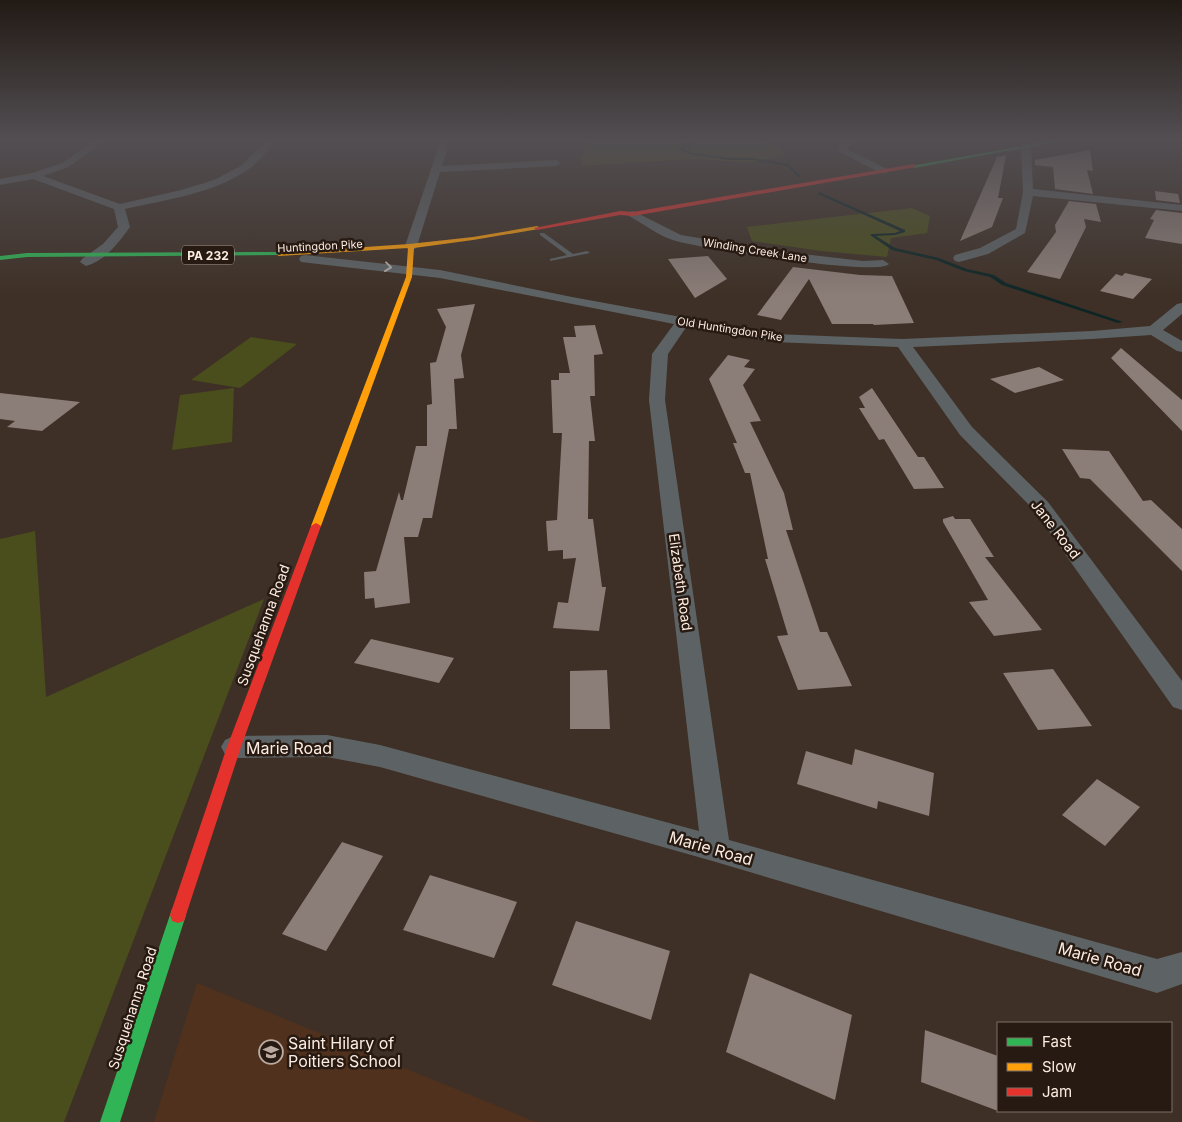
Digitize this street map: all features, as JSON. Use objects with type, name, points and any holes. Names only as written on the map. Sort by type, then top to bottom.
[{"type":"main road","name":"Huntingdon Pike","points":[[2,259],[20,262],[213,262],[305,259],[411,249],[620,213],[633,214],[759,192]]},
{"type":"main road","name":"Huntingdon Pike","points":[[2,259],[27,255],[252,254],[458,248],[623,219],[633,214]]},
{"type":"main road","name":"Susquehanna Road","points":[[110,1122],[234,747],[410,269],[411,249]]},
{"type":"street","points":[[80,192],[118,206],[176,192]]},
{"type":"street","name":"Susquehanna Road","points":[[411,249],[429,192]]},
{"type":"street","points":[[959,258],[984,252],[1021,231],[1028,192]]},
{"type":"street","points":[[1031,192],[1182,208]]},
{"type":"street","points":[[86,262],[99,255],[116,239],[124,227],[118,206]]},
{"type":"street","name":"Winding Creek Lane","points":[[633,214],[678,238],[777,255],[862,265],[883,264]]},
{"type":"street","name":"Old Huntingdon Pike","points":[[305,259],[410,269],[774,338],[902,343],[1092,335],[1154,330]]},
{"type":"street","points":[[1182,307],[1154,330],[1182,348]]},
{"type":"street","name":"Elizabeth Road","points":[[683,322],[660,354],[657,400],[716,849]]},
{"type":"street","name":"Jane Road","points":[[902,343],[966,432],[1041,506],[1182,700]]},
{"type":"street","name":"Marie Road","points":[[234,747],[327,746],[380,756],[716,849],[1157,976],[1182,968]]},
{"type":"lane","points":[[542,234],[572,256]]},
{"type":"lane","points":[[552,260],[587,253]]},
{"type":"shaded area","name":"Saint Hilary of Poitiers School","points":[[197,983],[536,1122],[154,1122]]},
{"type":"green space","points":[[912,208],[930,216],[927,233],[891,238],[887,257],[821,251],[752,241],[747,227]]},
{"type":"green space","points":[[251,337],[297,344],[240,388],[191,380]]},
{"type":"green space","points":[[234,388],[232,442],[172,450],[180,395]]},
{"type":"green space","points":[[35,531],[46,697],[264,599],[64,1122],[0,1122],[0,539]]},
{"type":"building","points":[[981,192],[999,192],[998,198],[1003,198],[992,227],[960,241]]},
{"type":"building","points":[[1155,192],[1165,192],[1178,194],[1180,203],[1156,200]]},
{"type":"building","points":[[1069,201],[1096,204],[1101,222],[1084,219],[1086,227],[1060,279],[1027,272],[1056,232],[1055,225]]},
{"type":"building","points":[[1156,210],[1182,213],[1182,244],[1145,238],[1154,220],[1150,219]]},
{"type":"building","points":[[708,256],[727,279],[695,298],[668,259]]},
{"type":"building","points":[[793,267],[860,275],[892,276],[914,323],[874,325],[832,324],[809,279],[781,320],[757,315]]},
{"type":"building","points":[[1125,273],[1152,279],[1133,299],[1100,291],[1116,274],[1122,276]]},
{"type":"building","points":[[475,304],[461,355],[464,378],[454,379],[457,429],[449,429],[432,518],[423,518],[418,537],[404,537],[410,603],[375,608],[374,598],[365,599],[364,572],[376,571],[399,492],[401,500],[403,500],[416,446],[427,446],[427,405],[432,404],[430,363],[436,362],[446,327],[437,309]]},
{"type":"building","points":[[595,325],[603,354],[594,355],[595,396],[590,396],[595,441],[589,441],[588,519],[593,519],[602,587],[606,587],[599,631],[553,628],[558,602],[568,603],[576,558],[563,559],[563,550],[548,551],[546,521],[557,520],[562,433],[553,433],[551,380],[559,380],[559,373],[570,373],[563,337],[576,337],[574,326]]},
{"type":"building","points":[[1121,348],[1182,400],[1182,431],[1111,358]]},
{"type":"building","points":[[728,355],[750,360],[744,367],[755,369],[743,385],[761,421],[750,422],[784,493],[793,530],[786,530],[820,632],[827,632],[852,686],[798,690],[777,636],[788,635],[765,559],[768,559],[750,473],[745,473],[733,443],[737,443],[709,379]]},
{"type":"building","points":[[1039,367],[1064,380],[1015,393],[990,379]]},
{"type":"building","points":[[872,388],[918,457],[924,457],[944,488],[914,489],[884,439],[879,440],[859,408],[865,408],[859,397]]},
{"type":"building","points":[[0,393],[80,402],[42,431],[7,427],[15,421],[0,419]]},
{"type":"building","points":[[1062,449],[1109,451],[1143,501],[1151,500],[1182,529],[1182,571],[1090,479],[1080,478]]},
{"type":"building","points":[[953,516],[955,519],[970,519],[994,557],[985,557],[1042,630],[994,636],[969,602],[988,600],[943,522],[943,519]]},
{"type":"building","points":[[371,639],[454,658],[439,683],[354,663]]},
{"type":"building","points":[[1053,669],[1092,726],[1038,730],[1003,673]]},
{"type":"building","points":[[607,670],[610,729],[570,729],[570,671]]},
{"type":"building","points":[[855,749],[934,773],[929,816],[878,801],[877,809],[797,784],[806,751],[852,765]]},
{"type":"building","points":[[1097,779],[1140,807],[1105,846],[1062,815]]},
{"type":"building","points":[[342,842],[383,856],[326,951],[282,934]]},
{"type":"building","points":[[430,875],[517,902],[494,958],[403,930]]},
{"type":"building","points":[[576,921],[670,951],[651,1020],[552,985]]},
{"type":"building","points":[[750,973],[852,1015],[835,1100],[726,1052]]},
{"type":"building","points":[[925,1030],[997,1056],[997,1111],[921,1082]]},
{"type":"waterway","points":[[819,193],[904,231],[895,234],[872,235],[894,249],[937,259],[966,270],[992,276],[1004,284],[1120,322]]},
{"type":"traffic: fast","points":[[0,258],[27,255],[279,254]]},
{"type":"traffic: fast","points":[[110,1122],[178,915]]},
{"type":"traffic: slow","points":[[279,254],[409,246],[473,239],[537,228]]},
{"type":"traffic: slow","points":[[316,526],[409,277],[411,246]]},
{"type":"traffic: jam","points":[[537,228],[620,213],[633,214],[760,192]]},
{"type":"traffic: jam","points":[[178,915],[234,747],[316,526]]},
{"type":"place","name":"Saint Hilary of Poitiers School","points":[[271,1052]]}]
